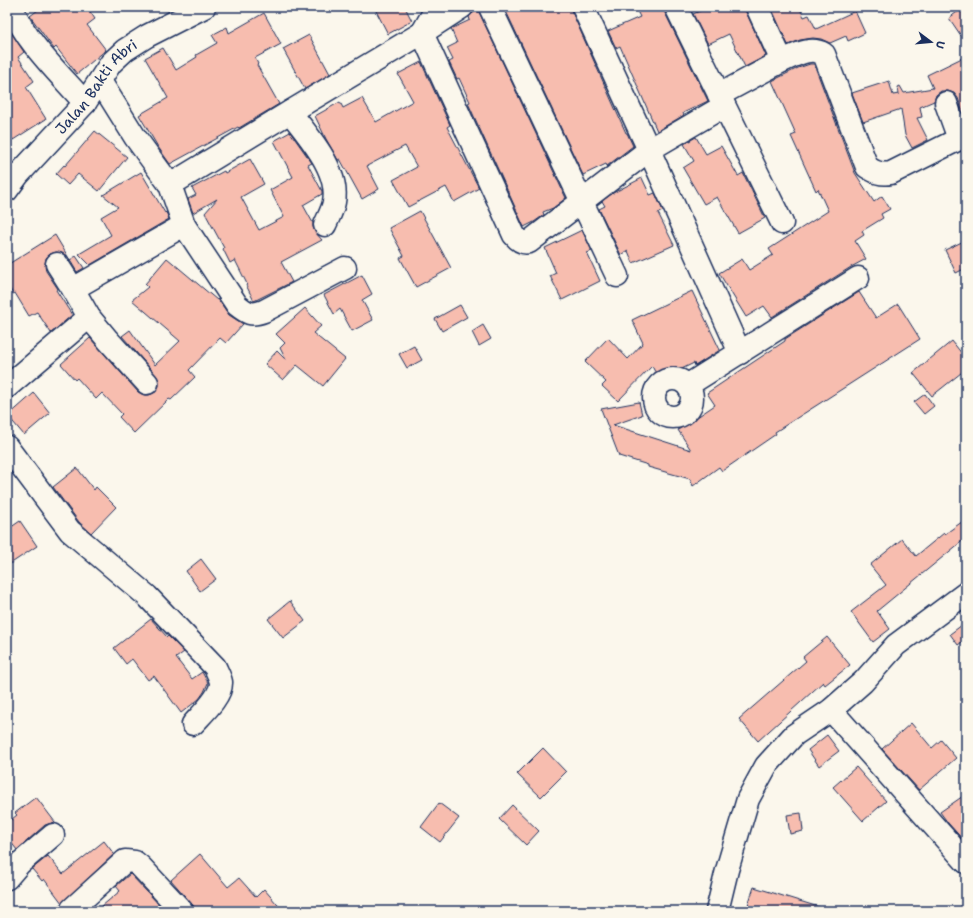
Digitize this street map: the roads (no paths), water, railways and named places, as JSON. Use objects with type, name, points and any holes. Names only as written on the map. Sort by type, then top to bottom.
[{"type":"street","points":[[12,7],[16,18],[32,42],[85,103]]},
{"type":"street","name":"Jalan Bakti Abri","points":[[7,190],[18,175],[85,103],[111,63],[125,50],[147,36],[204,7]]},
{"type":"street","points":[[422,33],[437,7]]},
{"type":"street","points":[[170,185],[422,33],[462,7]]},
{"type":"street","points":[[490,7],[617,276]]},
{"type":"street","points":[[583,7],[740,353]]},
{"type":"street","points":[[676,7],[782,223]]},
{"type":"street","points":[[757,7],[782,61]]},
{"type":"street","points":[[422,33],[517,239],[525,243],[529,242],[649,150],[721,100],[782,61],[810,50],[819,51],[824,54],[867,166],[876,172],[884,174],[891,173],[963,139],[946,103]]},
{"type":"street","points":[[100,81],[135,137],[170,185],[184,225],[237,305],[246,312],[255,314],[264,311],[345,268]]},
{"type":"street","points":[[290,112],[315,144],[333,179],[334,202],[325,225]]},
{"type":"street","points":[[73,289],[184,225]]},
{"type":"street","points":[[57,264],[90,317],[108,340],[147,383]]},
{"type":"street","points":[[688,386],[858,278]]},
{"type":"street","points":[[7,387],[90,317]]},
{"type":"street","points":[[7,447],[70,531],[147,596],[215,667],[221,681],[217,696],[193,724]]},
{"type":"street","points":[[717,911],[727,870],[748,799],[766,766],[794,735],[831,710],[863,682],[896,645],[966,594]]},
{"type":"street","points":[[831,710],[966,862]]},
{"type":"street","points":[[7,878],[19,864],[53,835]]},
{"type":"street","points":[[72,910],[125,861],[135,862],[141,867],[182,911]]}]
